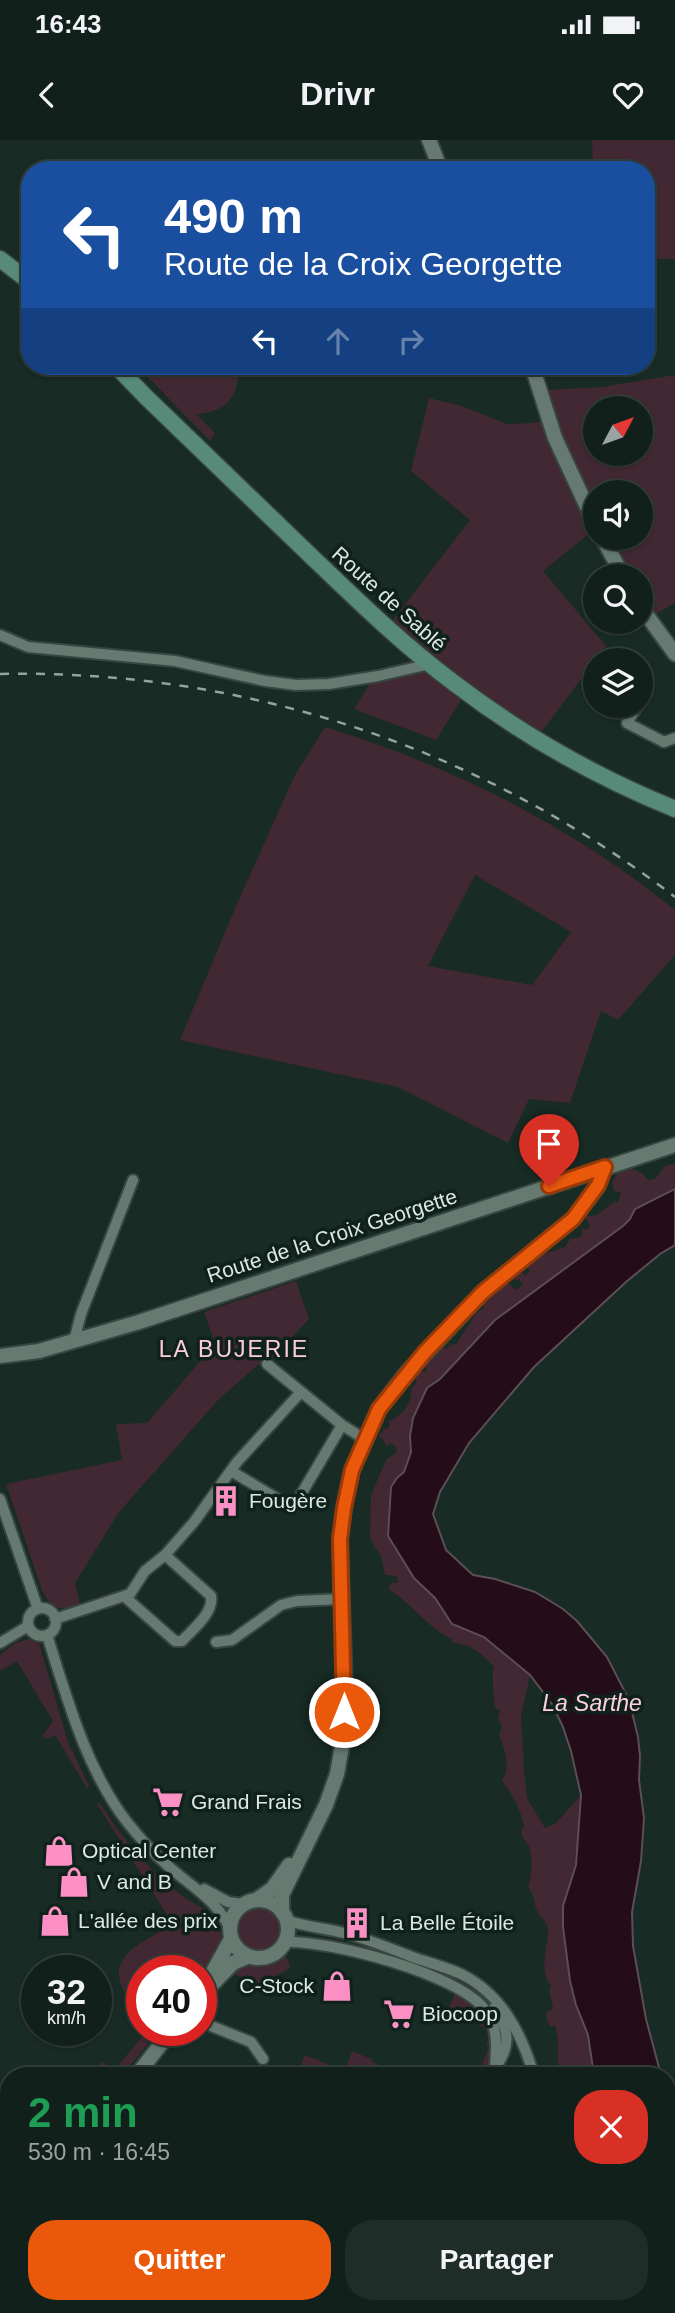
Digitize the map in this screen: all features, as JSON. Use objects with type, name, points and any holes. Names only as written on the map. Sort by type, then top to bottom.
[{"type":"main road","points":[[0,259],[21,275]]},
{"type":"main road","name":"Route de Sablé","points":[[125,375],[353,597],[430,664],[478,701],[536,739],[613,781],[675,809]]},
{"type":"street","points":[[429,140],[437,161]]},
{"type":"street","points":[[535,375],[555,438],[583,498]]},
{"type":"street","points":[[653,624],[675,654]]},
{"type":"street","points":[[0,635],[28,647],[175,661],[265,681],[296,685],[341,682],[430,664]]},
{"type":"street","points":[[630,718],[627,723],[664,742],[675,738]]},
{"type":"street","name":"Route de la Croix Georgette","points":[[0,1356],[39,1351],[257,1284],[675,1145]]},
{"type":"street","points":[[47,1635],[78,1727],[104,1788],[142,1841],[174,1872],[217,1907],[226,1919],[230,1934],[240,1951],[258,1958],[270,1956],[279,1950],[288,1931],[282,1895],[332,1789],[340,1760],[344,1731],[344,1653],[340,1539],[352,1470],[379,1409],[418,1359],[483,1292],[573,1219],[598,1185],[605,1167]]},
{"type":"street","points":[[74,1341],[81,1314],[133,1180]]},
{"type":"street","points":[[267,1364],[342,1425],[366,1440]]},
{"type":"street","points":[[55,1619],[125,1597],[134,1589],[145,1571],[165,1555],[194,1522],[263,1432],[301,1392]]},
{"type":"street","points":[[231,1471],[293,1508],[342,1425]]},
{"type":"street","points":[[0,1499],[38,1609]]},
{"type":"street","points":[[125,1597],[175,1641],[182,1642],[208,1612],[213,1601],[211,1596],[165,1555]]},
{"type":"street","points":[[216,1642],[233,1640],[281,1605],[297,1601],[341,1599]]},
{"type":"street","points":[[28,1626],[37,1635],[47,1635],[55,1628],[51,1611],[38,1609]]},
{"type":"street","points":[[28,1626],[29,1617],[38,1609]]},
{"type":"street","points":[[0,1643],[28,1626]]},
{"type":"street","points":[[217,1967],[230,1934],[233,1915],[272,1889],[312,1832]]},
{"type":"street","points":[[174,1872],[234,1905],[270,1902],[284,1916],[302,1926],[356,1937],[446,1968],[472,1981],[492,1996],[513,2022],[525,2045],[531,2067]]},
{"type":"street","points":[[285,1942],[315,1942],[353,1950],[421,1973],[466,1993],[482,2007],[492,2022],[498,2045],[495,2067]]},
{"type":"street","points":[[217,1980],[233,1963],[249,1956]]},
{"type":"street","points":[[454,1976],[488,2001],[505,2024],[507,2046],[503,2058],[496,2067]]},
{"type":"street","points":[[217,2028],[251,2042],[263,2059]]},
{"type":"street","points":[[143,2067],[159,2046]]},
{"type":"shaded area","points":[[592,140],[675,140],[675,259],[655,259],[655,161],[593,161]]},
{"type":"shaded area","points":[[146,375],[238,375],[230,400],[215,410],[196,414],[215,433],[210,441]]},
{"type":"shaded area","points":[[675,375],[675,603],[653,615],[653,564],[617,564],[609,550],[653,550],[653,480],[583,480],[583,539],[543,571],[583,619],[583,634],[596,634],[606,646],[583,648],[583,677],[536,739],[464,695],[436,740],[354,709],[378,671],[408,666],[411,658],[383,633],[470,520],[411,471],[429,398],[462,406],[507,424],[533,423],[555,418],[547,390],[602,387]]},
{"type":"shaded area","points":[[325,727],[372,743],[464,780],[552,825],[594,851],[675,910],[675,955],[618,1020],[601,1011],[570,1103],[529,1099],[508,1143],[398,1087],[180,1040],[294,777]],"holes":[[[475,875],[571,932],[532,985],[428,966]]]},
{"type":"shaded area","points":[[675,1163],[675,1189],[636,1209],[623,1226],[495,1320],[426,1391],[413,1418],[411,1452],[404,1472],[393,1482],[388,1517],[388,1536],[414,1578],[435,1598],[452,1624],[484,1637],[530,1676],[521,1715],[524,1770],[527,1798],[545,1828],[556,1823],[581,1795],[576,1865],[563,1906],[563,1927],[570,1981],[588,2035],[593,2067],[558,2067],[555,2025],[551,2027],[547,2022],[546,2013],[553,2008],[549,1990],[551,1986],[544,1966],[548,1928],[537,1911],[528,1887],[531,1855],[521,1834],[523,1820],[516,1802],[502,1781],[507,1763],[499,1735],[502,1727],[498,1719],[500,1710],[495,1708],[494,1667],[471,1647],[453,1643],[452,1639],[435,1629],[388,1589],[391,1583],[398,1583],[397,1576],[385,1575],[381,1555],[370,1537],[371,1495],[386,1460],[397,1452],[395,1446],[390,1443],[387,1447],[382,1438],[378,1437],[387,1429],[390,1424],[388,1422],[402,1413],[408,1404],[419,1368],[425,1372],[427,1369],[422,1365],[441,1345],[446,1349],[450,1346],[444,1339],[451,1345],[456,1344],[477,1312],[485,1308],[481,1304],[498,1292],[499,1286],[505,1280],[518,1289],[523,1284],[512,1277],[518,1269],[526,1276],[530,1270],[526,1267],[529,1262],[565,1247],[570,1239],[581,1237],[583,1228],[586,1230],[590,1226],[585,1218],[587,1216],[597,1215],[615,1201],[618,1203],[621,1192],[614,1191],[612,1183],[622,1165],[642,1173],[648,1180],[655,1179],[665,1166]]},
{"type":"shaded area","points":[[296,1281],[309,1319],[264,1367],[259,1364],[219,1399],[119,1512],[75,1583],[80,1604],[67,1608],[53,1606],[42,1590],[6,1484],[122,1460],[116,1424],[147,1423],[215,1344],[204,1312]]},
{"type":"shaded area","points":[[29,1639],[39,1643],[68,1742],[89,1786],[87,1788],[55,1735],[48,1739],[42,1736],[53,1721],[17,1661],[0,1671],[0,1655],[15,1643]]},
{"type":"shaded area","points":[[99,1802],[146,1863],[181,1895],[214,1918],[221,1935],[216,1955],[127,1955],[164,1929],[160,1920],[167,1915],[97,1804]]},
{"type":"shaded area","points":[[259,1905],[276,1912],[283,1929],[276,1946],[259,1953],[242,1946],[235,1929],[242,1912]]},
{"type":"shaded area","points":[[126,1956],[126,1994],[119,1975]]},
{"type":"shaded area","points":[[286,1956],[290,1966],[271,1978],[273,1984],[266,1989],[234,1974],[245,1966],[268,1964]]},
{"type":"shaded area","points":[[455,1993],[477,2008],[484,2017],[492,2038],[488,2067],[481,2067],[489,2046],[486,2045],[486,2029],[478,2024],[479,2018],[449,2008]]},
{"type":"shaded area","points":[[134,2046],[146,2046],[129,2067],[117,2067]]},
{"type":"shaded area","points":[[352,2051],[386,2067],[346,2067]]},
{"type":"shaded area","points":[[305,2055],[335,2067],[300,2067]]},
{"type":"shaded area","points":[[102,2062],[111,2067],[99,2067]]},
{"type":"water","name":"La Sarthe","points":[[675,1189],[675,1245],[626,1282],[534,1367],[469,1443],[440,1492],[433,1514],[446,1550],[473,1575],[535,1592],[577,1621],[607,1657],[629,1700],[638,1737],[639,1780],[644,1818],[641,1861],[632,1912],[633,1946],[646,2019],[659,2067],[593,2067],[588,2035],[570,1981],[563,1927],[563,1906],[576,1865],[581,1795],[563,1727],[552,1704],[530,1675],[484,1637],[452,1624],[435,1598],[414,1578],[388,1536],[391,1487],[404,1472],[411,1452],[413,1418],[427,1388],[440,1379],[495,1320],[623,1226],[635,1209]]},
{"type":"railway","points":[[0,674],[91,676],[181,686],[270,703],[356,728],[440,760],[522,799],[600,844],[675,897]]},
{"type":"place","name":"Fougère","points":[[226,1501]]},
{"type":"place","name":"Grand Frais","points":[[168,1802]]},
{"type":"place","name":"Optical Center","points":[[59,1851]]},
{"type":"place","name":"V and B","points":[[74,1882]]},
{"type":"place","name":"L'allée des prix","points":[[55,1921]]},
{"type":"place","name":"La Belle Étoile","points":[[357,1923]]},
{"type":"place","name":"C-Stock","points":[[337,1986]]},
{"type":"place","name":"Biocoop","points":[[399,2014]]},
{"type":"district","name":"LA BUJERIE","points":[[234,1349]]},
{"type":"route","points":[[344,1712],[340,1539],[352,1470],[379,1409],[405,1375],[483,1292],[573,1219],[587,1203],[605,1167],[549,1186]]}]
